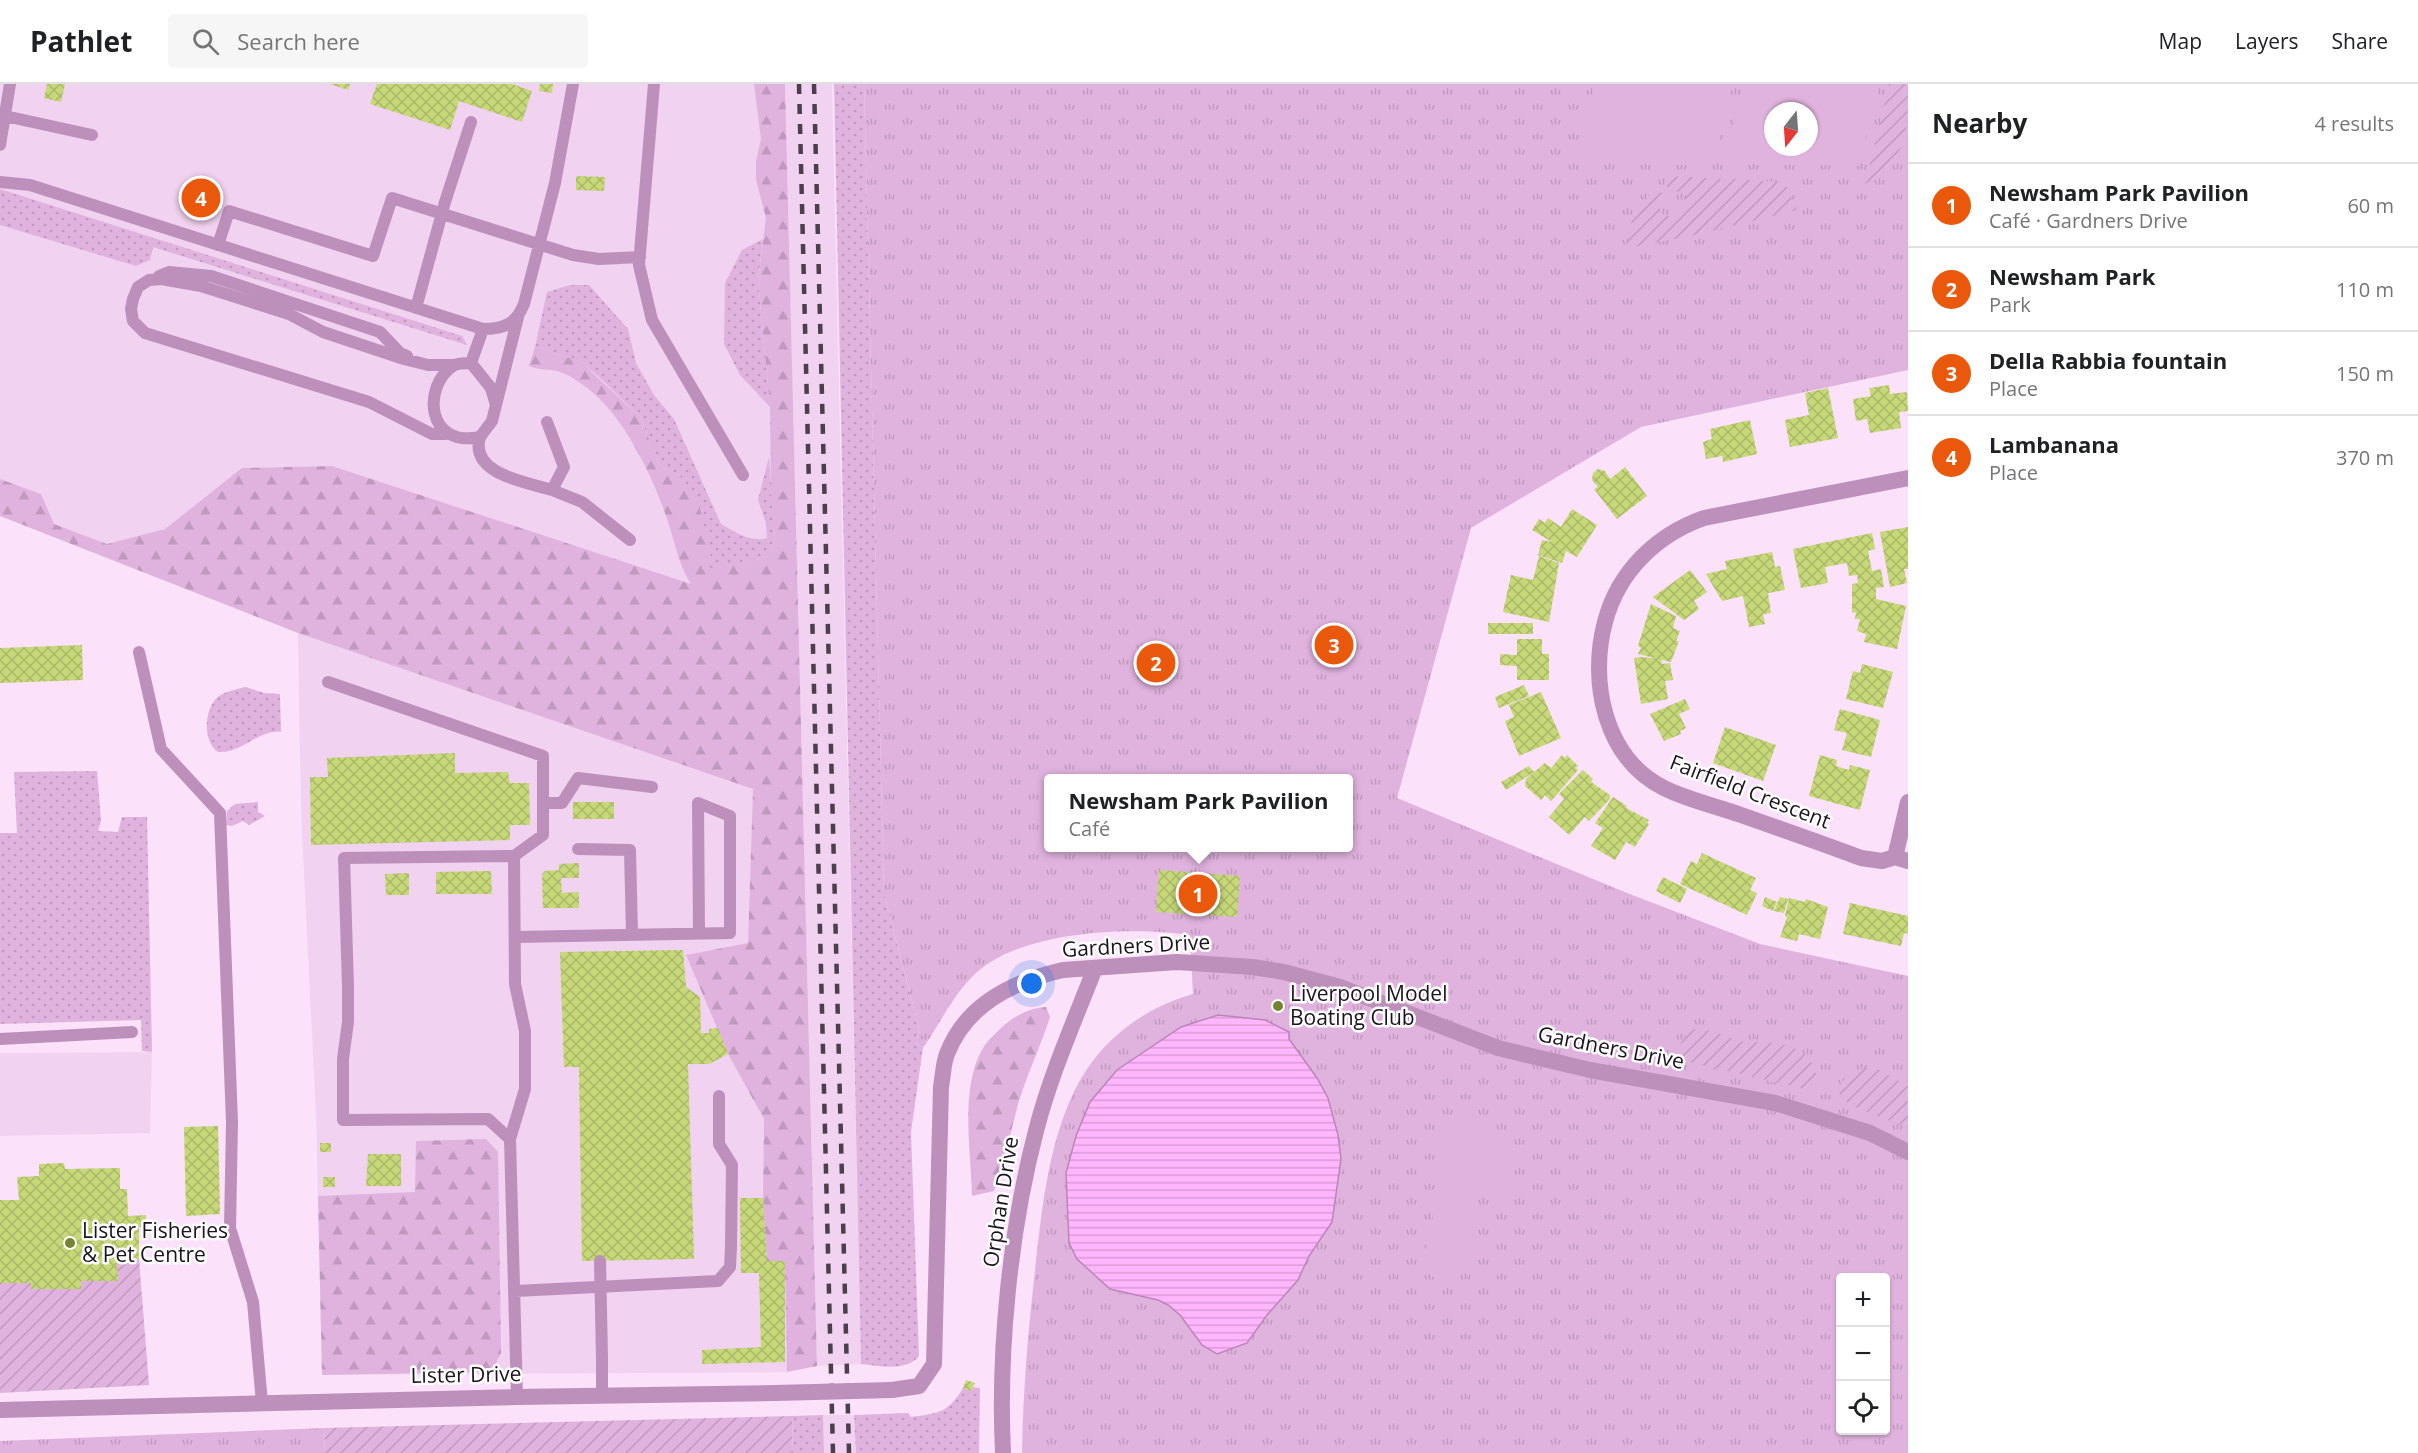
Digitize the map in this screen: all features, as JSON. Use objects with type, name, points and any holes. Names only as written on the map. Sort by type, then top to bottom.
[{"type":"street","name":"Fairfield Crescent","points":[[1908,478],[1704,518],[1674,531],[1647,551],[1623,580],[1606,617],[1598,658],[1601,701],[1616,741],[1635,765],[1663,788],[1861,858],[1882,861],[1902,859],[1908,802]]},
{"type":"street","name":"Gardners Drive","points":[[927,1374],[934,1364],[936,1344],[940,1087],[947,1055],[960,1029],[985,1001],[1021,982],[1045,974],[1177,962],[1252,967],[1284,972],[1340,987],[1498,1048],[1590,1070],[1775,1103],[1870,1133],[1908,1152]]},
{"type":"street","name":"Orphan Drive","points":[[1003,1453],[1000,1402],[1021,1201],[1036,1130],[1095,968]]},
{"type":"street","name":"Lister Drive","points":[[0,1410],[892,1390],[919,1386],[927,1374]]},
{"type":"lane","points":[[0,145],[10,84]]},
{"type":"lane","points":[[573,84],[555,183],[496,407],[492,421],[480,437],[477,446],[483,462],[495,471],[582,502],[630,540]]},
{"type":"lane","points":[[654,84],[639,265],[652,320],[743,475]]},
{"type":"lane","points":[[5,116],[92,135]]},
{"type":"lane","points":[[416,308],[471,122]]},
{"type":"lane","points":[[0,182],[30,185],[483,329],[501,329],[518,317]]},
{"type":"lane","points":[[218,245],[229,211],[373,256],[392,198],[573,255],[599,259],[640,257]]},
{"type":"lane","points":[[428,365],[400,353],[380,332],[211,276],[169,272],[149,280],[138,287],[131,309],[133,321],[145,333],[369,402],[432,434],[446,434],[464,440],[480,437]]},
{"type":"lane","points":[[149,280],[161,279],[201,286],[289,314],[323,332],[428,365],[471,363]]},
{"type":"lane","points":[[471,363],[483,329]]},
{"type":"lane","points":[[471,363],[491,388],[496,407]]},
{"type":"lane","points":[[446,434],[435,420],[435,396],[442,378],[454,365]]},
{"type":"lane","points":[[547,422],[564,467],[552,490]]},
{"type":"lane","points":[[140,652],[161,748],[220,813],[232,1122],[230,1228],[253,1302],[262,1403]]},
{"type":"lane","points":[[327,682],[543,756],[543,835],[514,855],[344,858],[348,1022],[343,1059],[343,1120],[488,1119],[510,1139]]},
{"type":"lane","points":[[543,803],[562,803],[578,778],[652,787]]},
{"type":"lane","points":[[515,937],[699,934],[730,933],[730,816],[698,803],[699,934]]},
{"type":"lane","points":[[578,849],[630,850],[632,935]]},
{"type":"lane","points":[[514,855],[515,984],[525,1031],[525,1089],[510,1139],[518,1397]]},
{"type":"lane","points":[[0,1039],[132,1032]]},
{"type":"lane","points":[[515,1291],[718,1281],[730,1267],[732,1165],[719,1144],[719,1096]]},
{"type":"lane","points":[[600,1261],[602,1395]]},
{"type":"shaded area","points":[[0,84],[766,84],[784,558],[692,585],[332,466],[243,468],[165,529],[107,544],[54,524],[41,494],[0,479]]},
{"type":"shaded area","points":[[785,84],[832,84],[861,1364],[817,1366]]},
{"type":"shaded area","points":[[298,633],[753,789],[748,944],[686,955],[728,1054],[764,1119],[763,1198],[767,1261],[785,1261],[787,1372],[322,1375],[316,1114],[301,812]]},
{"type":"shaded area","points":[[1218,1015],[1265,1020],[1289,1032],[1289,1039],[1317,1078],[1328,1098],[1338,1135],[1341,1159],[1332,1222],[1309,1256],[1298,1280],[1267,1315],[1247,1343],[1217,1354],[1202,1345],[1180,1315],[1168,1305],[1158,1300],[1110,1289],[1077,1259],[1069,1243],[1066,1173],[1076,1136],[1090,1102],[1117,1070],[1181,1027]]},
{"type":"shaded area","points":[[152,1052],[150,1133],[0,1136],[0,1053]]},
{"type":"shaded area","points":[[823,1415],[854,1415],[856,1453],[824,1453]]},
{"type":"green space","points":[[754,84],[785,84],[817,1366],[787,1372],[785,1261],[767,1261],[763,1198],[764,1119],[728,1054],[686,955],[748,943],[753,789],[298,633],[0,516],[0,479],[41,494],[54,524],[107,544],[165,529],[242,468],[332,466],[691,584],[681,563],[655,487],[623,427],[595,395],[576,380],[556,371],[529,366],[535,347],[581,362],[640,417],[659,464],[680,476],[698,501],[711,553],[708,569],[770,556],[775,538],[771,497],[770,407],[758,281],[766,218],[756,180],[756,161],[761,139]]},
{"type":"green space","points":[[834,84],[864,84],[884,894],[919,1028],[916,1045],[923,1047],[911,1132],[919,1356],[907,1364],[892,1367],[861,1364]]},
{"type":"green space","points":[[864,84],[1908,84],[1908,370],[1641,427],[1471,528],[1397,798],[1627,893],[1760,944],[1908,976],[1908,1453],[1022,1453],[1028,1339],[1041,1220],[1050,1166],[1064,1115],[1087,1069],[1108,1043],[1147,1013],[1193,994],[1190,935],[1165,932],[1107,932],[1075,935],[1017,949],[992,961],[972,977],[953,1001],[925,1045],[923,1047],[916,1045],[919,1028],[884,894]]},
{"type":"green space","points":[[1595,84],[1732,84],[1712,166],[1575,161]]},
{"type":"green space","points":[[1744,84],[1880,84],[1858,166],[1724,163]]},
{"type":"green space","points":[[1889,84],[1908,84],[1906,130],[1898,154],[1879,174],[1865,184]]},
{"type":"green space","points":[[1670,176],[1785,182],[1797,210],[1690,236],[1628,248],[1629,232],[1634,217],[1642,203],[1654,192],[1664,193],[1659,203],[1661,214],[1673,217],[1686,206],[1686,193],[1669,190],[1665,183]]},
{"type":"green space","points":[[0,189],[462,336],[467,345],[153,247],[150,260],[136,266],[0,225]]},
{"type":"green space","points":[[763,239],[758,281],[770,407],[740,375],[724,344],[725,283],[742,250]]},
{"type":"green space","points":[[570,285],[589,285],[628,329],[636,363],[654,395],[674,419],[721,524],[749,538],[767,538],[766,523],[758,500],[769,457],[775,538],[770,556],[708,570],[680,476],[659,464],[640,417],[581,362],[535,347],[547,292]]},
{"type":"green space","points":[[246,687],[264,693],[280,694],[281,732],[265,734],[234,749],[218,752],[209,740],[207,732],[210,708],[219,696]]},
{"type":"green space","points":[[97,771],[101,821],[98,831],[118,832],[122,817],[147,817],[152,1052],[142,1051],[141,1020],[0,1024],[0,833],[17,833],[14,772]]},
{"type":"green space","points":[[258,802],[258,812],[265,816],[249,825],[243,821],[232,826],[226,825],[227,811],[235,804]]},
{"type":"green space","points":[[1046,1007],[1050,1017],[1019,1101],[1002,1169],[994,1191],[972,1196],[968,1118],[972,1078],[977,1061],[993,1036],[1016,1016]]},
{"type":"green space","points":[[1695,1029],[1713,1032],[1743,1042],[1782,1044],[1799,1050],[1811,1062],[1817,1080],[1808,1090],[1685,1061],[1679,1053],[1682,1041],[1688,1033]]},
{"type":"green space","points":[[1874,1067],[1908,1086],[1908,1128],[1850,1105],[1838,1092],[1847,1076],[1862,1069]]},
{"type":"green space","points":[[1468,1115],[1480,1117],[1486,1129],[1495,1132],[1494,1138],[1504,1141],[1509,1152],[1512,1185],[1511,1188],[1499,1192],[1479,1184],[1474,1212],[1476,1255],[1466,1267],[1457,1273],[1440,1279],[1429,1274],[1422,1264],[1439,1191],[1433,1161],[1442,1151],[1439,1131],[1447,1122],[1458,1125]]},
{"type":"green space","points":[[486,1139],[498,1152],[501,1353],[495,1365],[486,1372],[322,1375],[318,1196],[415,1192],[416,1141]]},
{"type":"green space","points":[[139,1259],[149,1385],[0,1393],[0,1283],[31,1283],[32,1289],[81,1289],[81,1281],[117,1281],[117,1260]]},
{"type":"green space","points":[[973,1387],[980,1388],[979,1453],[856,1453],[854,1415],[908,1413],[911,1417],[936,1413],[952,1403],[963,1388],[971,1391]]},
{"type":"green space","points":[[823,1415],[824,1453],[793,1453],[792,1416]]},
{"type":"green space","points":[[792,1416],[793,1453],[325,1453],[324,1428]]},
{"type":"green space","points":[[324,1428],[325,1453],[0,1453],[0,1441]]},
{"type":"building","points":[[47,84],[65,84],[61,102],[44,98]]},
{"type":"building","points":[[330,84],[350,84],[348,90]]},
{"type":"building","points":[[377,84],[512,84],[532,91],[522,122],[459,101],[450,130],[370,104]]},
{"type":"building","points":[[540,84],[553,84],[552,93],[539,91]]},
{"type":"building","points":[[576,176],[605,177],[604,191],[576,190]]},
{"type":"building","points":[[1889,385],[1890,394],[1907,392],[1908,411],[1899,412],[1901,428],[1870,433],[1867,419],[1856,421],[1853,399],[1871,396],[1869,388]]},
{"type":"building","points":[[1828,388],[1838,438],[1790,447],[1785,420],[1809,415],[1805,393]]},
{"type":"building","points":[[1750,420],[1757,454],[1723,462],[1722,456],[1706,459],[1703,442],[1712,439],[1710,429]]},
{"type":"building","points":[[1625,467],[1647,496],[1617,519],[1594,489],[1598,487],[1592,480],[1593,473],[1598,469],[1605,471],[1610,479]]},
{"type":"building","points":[[1572,509],[1597,525],[1577,557],[1566,551],[1562,563],[1538,555],[1542,540],[1552,542],[1532,530],[1539,519],[1545,523],[1548,518],[1561,527]]},
{"type":"building","points":[[1908,527],[1908,569],[1904,569],[1907,583],[1890,587],[1880,532]]},
{"type":"building","points":[[1872,533],[1875,549],[1868,551],[1872,571],[1881,569],[1884,587],[1876,588],[1876,599],[1906,606],[1897,649],[1864,642],[1866,634],[1857,631],[1860,619],[1855,619],[1856,612],[1852,613],[1852,584],[1858,583],[1857,575],[1849,576],[1847,563],[1825,567],[1828,583],[1801,588],[1793,549]]},
{"type":"building","points":[[1772,552],[1775,567],[1780,566],[1785,590],[1768,593],[1771,613],[1763,614],[1765,624],[1749,627],[1743,596],[1722,601],[1706,574],[1727,569],[1725,561]]},
{"type":"building","points":[[1539,556],[1559,563],[1549,622],[1503,612],[1511,575],[1533,580]]},
{"type":"building","points":[[1690,570],[1707,592],[1694,601],[1699,609],[1684,620],[1653,597]]},
{"type":"building","points":[[1651,604],[1676,616],[1673,628],[1680,631],[1676,641],[1679,641],[1671,662],[1638,654],[1641,648],[1638,646]]},
{"type":"building","points":[[1488,623],[1533,623],[1533,634],[1488,634]]},
{"type":"building","points":[[1517,639],[1542,639],[1542,654],[1549,654],[1549,680],[1517,680],[1517,666],[1500,665],[1500,654],[1517,655]]},
{"type":"building","points":[[82,645],[83,680],[0,683],[0,648]]},
{"type":"building","points":[[1634,658],[1661,659],[1662,664],[1670,663],[1673,680],[1665,681],[1668,699],[1641,704]]},
{"type":"building","points":[[1862,664],[1893,672],[1883,708],[1846,699],[1853,671],[1860,673]]},
{"type":"building","points":[[1524,685],[1529,696],[1499,708],[1495,697]]},
{"type":"building","points":[[1541,692],[1561,738],[1519,756],[1505,721],[1514,717],[1509,705]]},
{"type":"building","points":[[1685,699],[1690,709],[1679,714],[1686,728],[1680,731],[1681,734],[1664,741],[1650,714]]},
{"type":"building","points":[[1840,709],[1880,720],[1871,757],[1842,750],[1847,733],[1834,730]]},
{"type":"building","points":[[1725,727],[1776,745],[1763,781],[1713,763]]},
{"type":"building","points":[[455,753],[455,773],[508,772],[510,783],[529,783],[530,825],[510,825],[510,840],[311,845],[310,777],[328,777],[327,758]]},
{"type":"building","points":[[1562,755],[1565,758],[1567,755],[1578,766],[1576,768],[1578,770],[1551,801],[1545,795],[1541,800],[1525,786],[1526,779],[1545,763],[1551,768]]},
{"type":"building","points":[[1820,755],[1837,760],[1836,766],[1849,770],[1850,765],[1870,770],[1860,810],[1809,796]]},
{"type":"building","points":[[1529,766],[1534,772],[1506,790],[1501,782]]},
{"type":"building","points":[[1583,770],[1593,779],[1591,782],[1610,795],[1610,799],[1589,821],[1585,817],[1569,835],[1549,817],[1564,799],[1559,794]]},
{"type":"building","points":[[1613,797],[1627,806],[1626,808],[1649,820],[1647,823],[1649,824],[1635,847],[1626,842],[1615,860],[1591,846],[1603,828],[1595,823]]},
{"type":"building","points":[[573,802],[614,802],[614,819],[573,819]]},
{"type":"building","points":[[1702,853],[1756,878],[1750,890],[1757,893],[1747,915],[1680,884],[1691,861],[1697,864]]},
{"type":"building","points":[[579,863],[579,878],[561,878],[562,893],[579,892],[579,908],[543,908],[542,874],[545,871],[559,870],[559,864]]},
{"type":"building","points":[[1159,870],[1240,876],[1237,917],[1156,912]]},
{"type":"building","points":[[491,871],[492,894],[436,894],[436,872]]},
{"type":"building","points":[[409,873],[409,895],[386,895],[385,874]]},
{"type":"building","points":[[1663,877],[1687,889],[1680,903],[1656,891]]},
{"type":"building","points":[[1765,897],[1777,902],[1773,911],[1762,906]]},
{"type":"building","points":[[1780,897],[1788,899],[1784,913],[1774,911]]},
{"type":"building","points":[[1789,898],[1805,902],[1806,899],[1828,907],[1820,939],[1799,934],[1797,941],[1780,937],[1787,917],[1785,916]]},
{"type":"building","points":[[1850,903],[1908,916],[1908,934],[1904,933],[1901,946],[1843,934]]},
{"type":"building","points":[[683,950],[686,987],[700,997],[701,1033],[709,1033],[709,1029],[718,1028],[728,1054],[709,1064],[688,1064],[694,1259],[582,1261],[579,1067],[564,1067],[560,952]]},
{"type":"building","name":"Liverpool Model Boating Club","points":[[1274,1001],[1284,1004],[1282,1011],[1273,1009]]},
{"type":"building","points":[[218,1126],[220,1214],[186,1216],[184,1127]]},
{"type":"building","points":[[320,1143],[331,1143],[331,1152],[320,1152]]},
{"type":"building","points":[[368,1154],[401,1154],[401,1186],[366,1186]]},
{"type":"building","name":"Lister Fisheries & Pet Centre","points":[[64,1163],[65,1169],[120,1168],[120,1189],[127,1189],[128,1216],[146,1215],[146,1227],[139,1227],[139,1259],[117,1260],[118,1281],[81,1281],[81,1289],[31,1289],[31,1283],[0,1283],[0,1200],[19,1200],[17,1177],[39,1176],[39,1164]]},
{"type":"building","points":[[323,1177],[335,1177],[335,1187],[323,1187]]},
{"type":"building","points":[[740,1198],[763,1198],[767,1261],[785,1261],[785,1362],[702,1364],[702,1350],[761,1347],[759,1273],[741,1273]]},
{"type":"building","points":[[966,1380],[975,1383],[971,1391],[963,1388]]},
{"type":"railway","points":[[799,84],[833,1453]]},
{"type":"railway","points":[[814,84],[849,1453]]},
{"type":"place","name":"Lambanana","points":[[201,198]]},
{"type":"place","name":"Della Rabbia fountain","points":[[1334,645]]},
{"type":"place","name":"Newsham Park","points":[[1156,663]]},
{"type":"place","name":"Newsham Park Pavilion","points":[[1198,894]]},
{"type":"place","name":"Liverpool Model Boating Club","points":[[1278,1006]]},
{"type":"place","name":"Lister Fisheries & Pet Centre","points":[[70,1243]]}]
